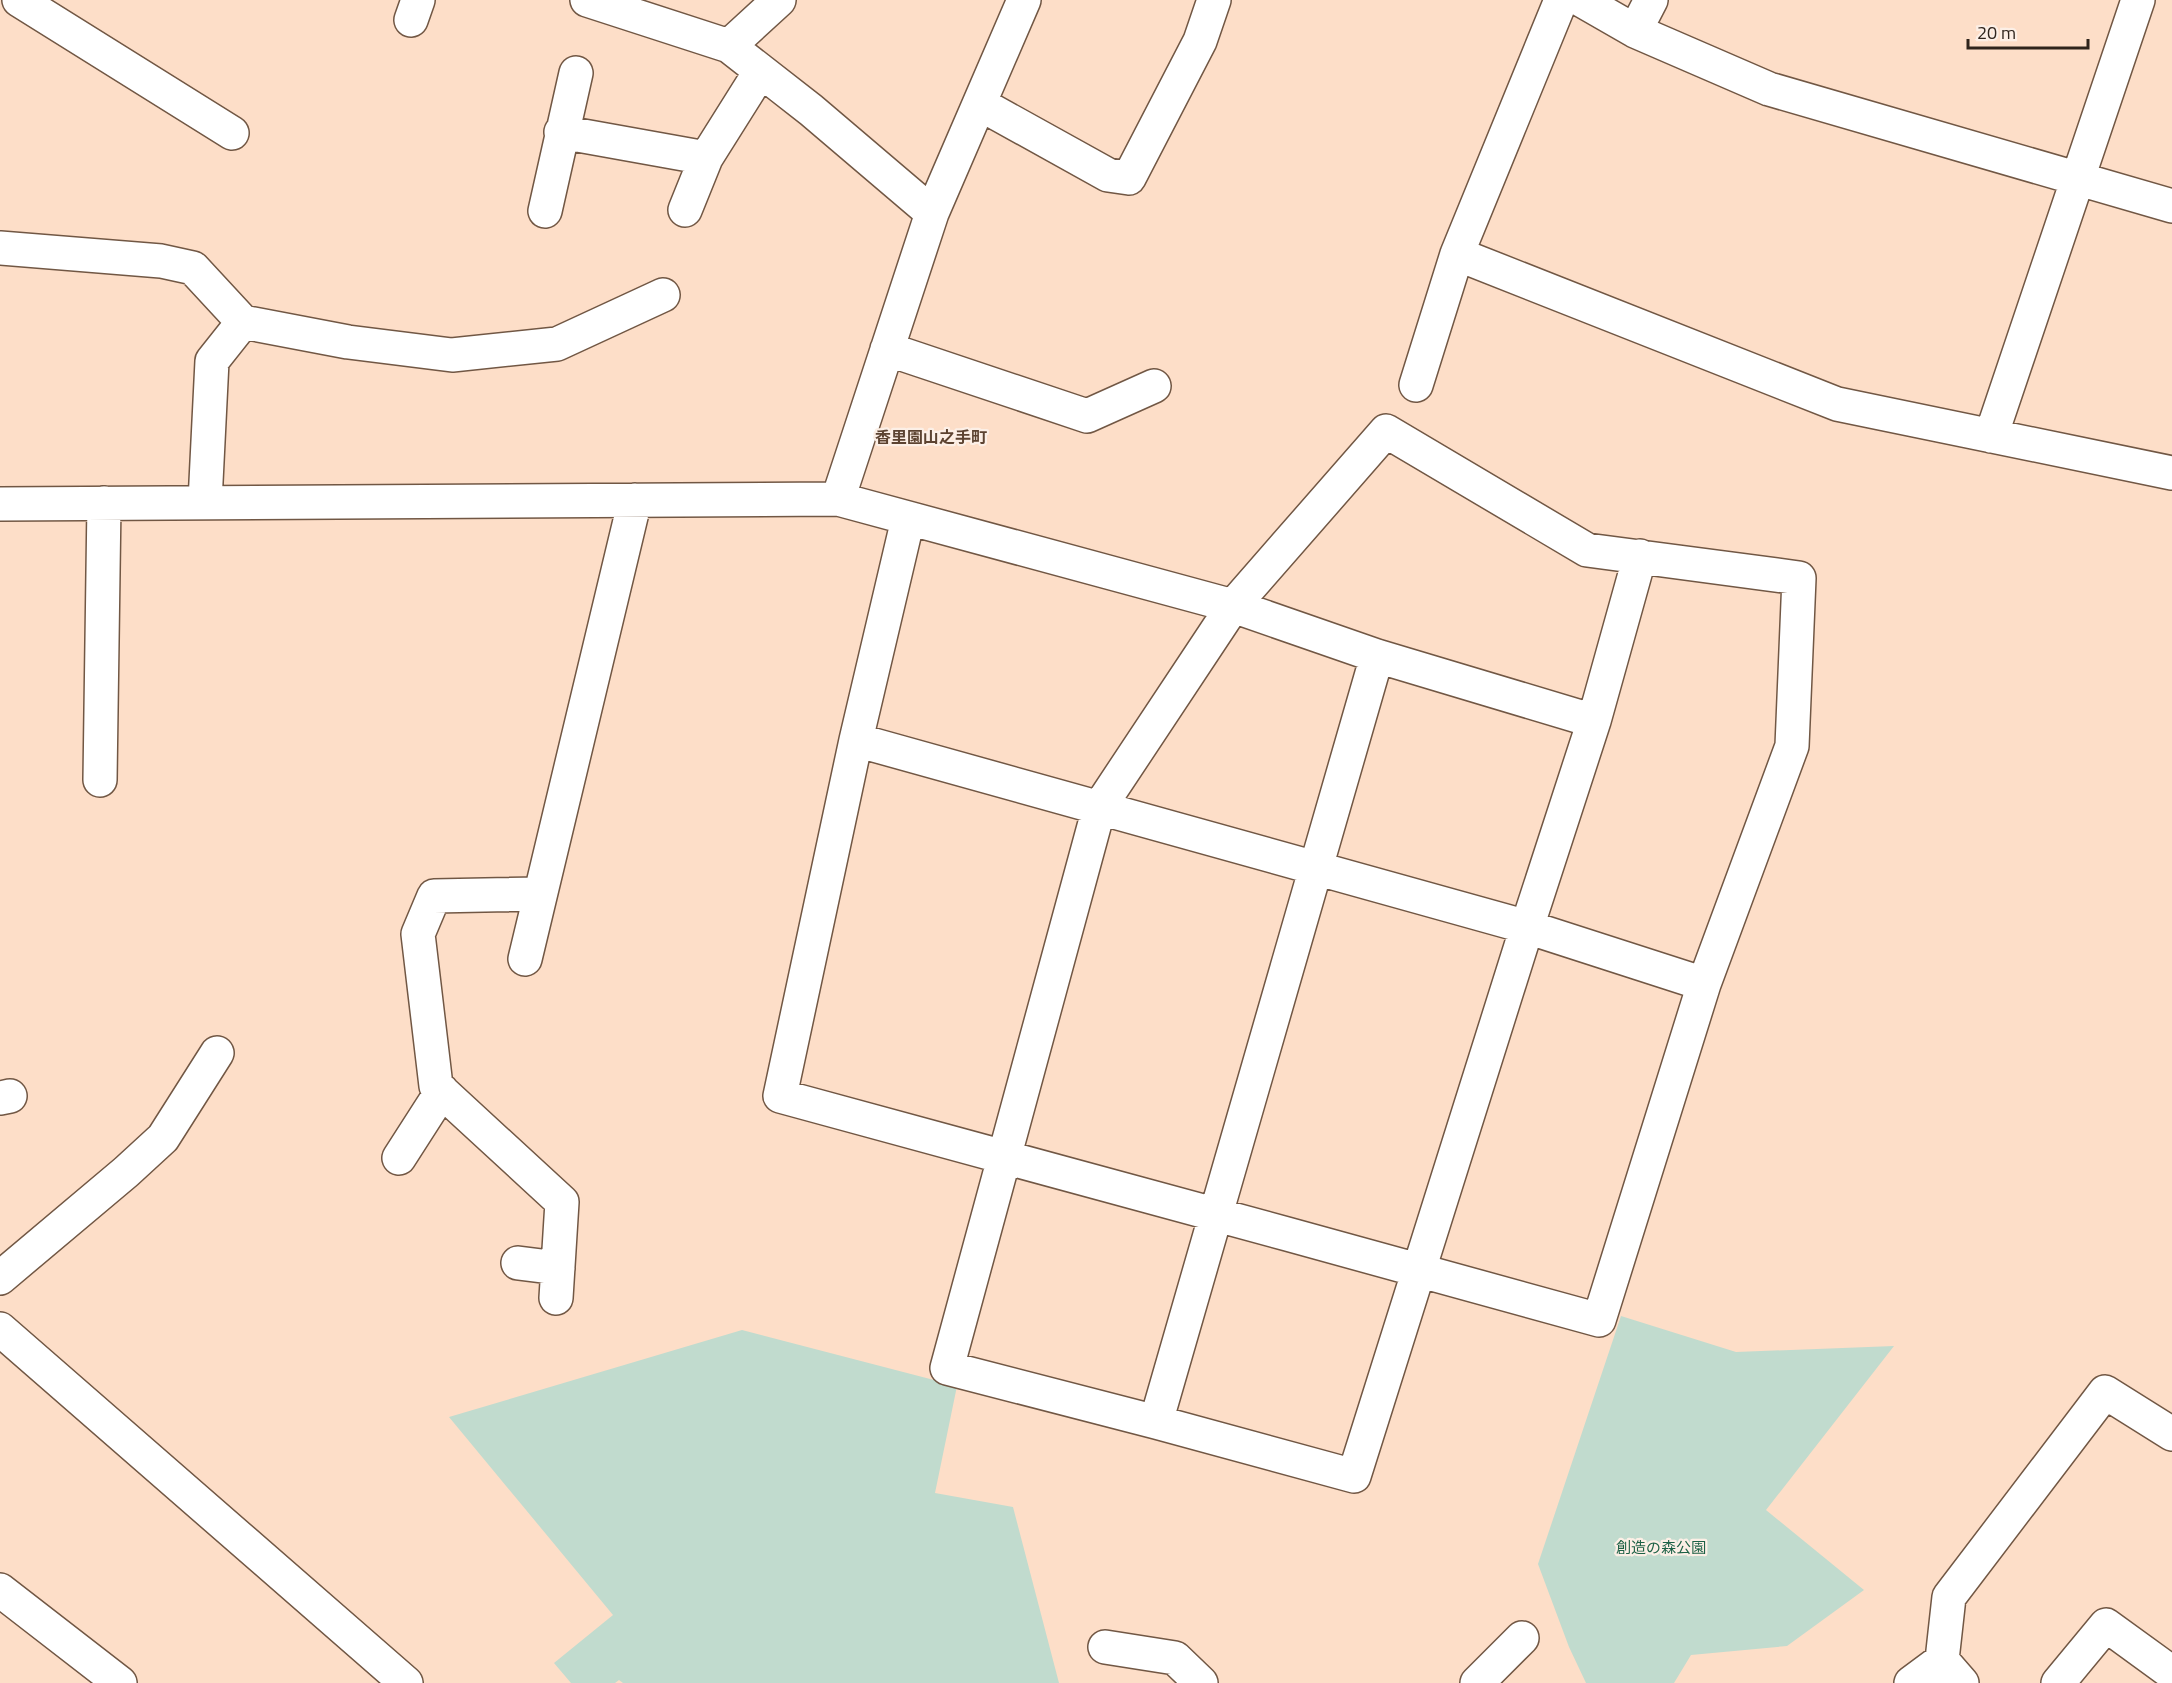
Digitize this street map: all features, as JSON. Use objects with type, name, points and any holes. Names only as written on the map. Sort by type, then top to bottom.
[{"type":"street","points":[[19,0],[232,133]]},
{"type":"street","points":[[587,0],[729,46],[811,110],[932,213]]},
{"type":"street","points":[[729,46],[779,0]]},
{"type":"street","points":[[838,499],[932,213],[1024,0]]},
{"type":"street","points":[[980,104],[1108,175],[1129,178],[1200,41],[1214,0]]},
{"type":"street","points":[[1416,385],[1457,254],[1561,0]]},
{"type":"street","points":[[1581,0],[1635,31],[1769,89],[2172,206]]},
{"type":"street","points":[[1635,31],[1651,0]]},
{"type":"street","points":[[1991,436],[2138,0]]},
{"type":"street","points":[[685,210],[706,158],[760,72]]},
{"type":"street","points":[[545,211],[576,73]]},
{"type":"street","points":[[561,132],[706,158]]},
{"type":"street","points":[[0,248],[161,261],[193,268],[243,322],[348,342],[452,355],[557,344],[663,295]]},
{"type":"street","points":[[1457,254],[1837,404],[2172,473]]},
{"type":"street","points":[[205,502],[212,361],[243,322]]},
{"type":"street","points":[[887,349],[1088,416],[1154,386]]},
{"type":"street","points":[[908,519],[856,740],[780,1096],[1004,1156],[1216,1214],[1418,1270],[1599,1320],[1704,984],[1792,746],[1799,578],[1640,556],[1587,550],[1399,432],[1386,431],[1233,606],[1099,808],[1004,1156],[946,1368],[1354,1476],[1418,1270],[1527,927],[1594,721],[1640,556]]},
{"type":"street","points":[[0,504],[838,499],[1233,606],[1377,656],[1594,721]]},
{"type":"street","points":[[525,958],[635,500]]},
{"type":"street","points":[[100,780],[104,503]]},
{"type":"street","points":[[1156,1422],[1377,656]]},
{"type":"street","points":[[856,740],[1527,927],[1704,984]]},
{"type":"street","points":[[518,1263],[557,1283],[562,1202],[436,1086],[418,934],[434,896],[540,894]]},
{"type":"street","points":[[0,1278],[163,1138],[217,1053]]},
{"type":"street","points":[[399,1158],[442,1091]]},
{"type":"street","points":[[0,1329],[406,1683]]},
{"type":"street","points":[[1911,1683],[1952,1671],[1950,1597],[2105,1392],[2172,1434]]},
{"type":"street","points":[[0,1590],[120,1683]]},
{"type":"street","points":[[2058,1683],[2106,1625],[2172,1673]]},
{"type":"street","points":[[1477,1683],[1522,1638]]},
{"type":"street","points":[[1105,1647],[1174,1658],[1201,1683]]},
{"type":"green space","name":"創造の森公園","points":[[1621,1316],[1736,1352],[1894,1346],[1766,1510],[1864,1590],[1787,1646],[1691,1655],[1674,1683],[1586,1683],[1569,1647],[1538,1564]]},
{"type":"green space","points":[[742,1330],[957,1386],[935,1493],[1013,1507],[1059,1683],[623,1683],[619,1680],[615,1683],[571,1683],[554,1663],[613,1615],[449,1417]]},
{"type":"district","name":"香里園山之手町","points":[[931,437]]}]
